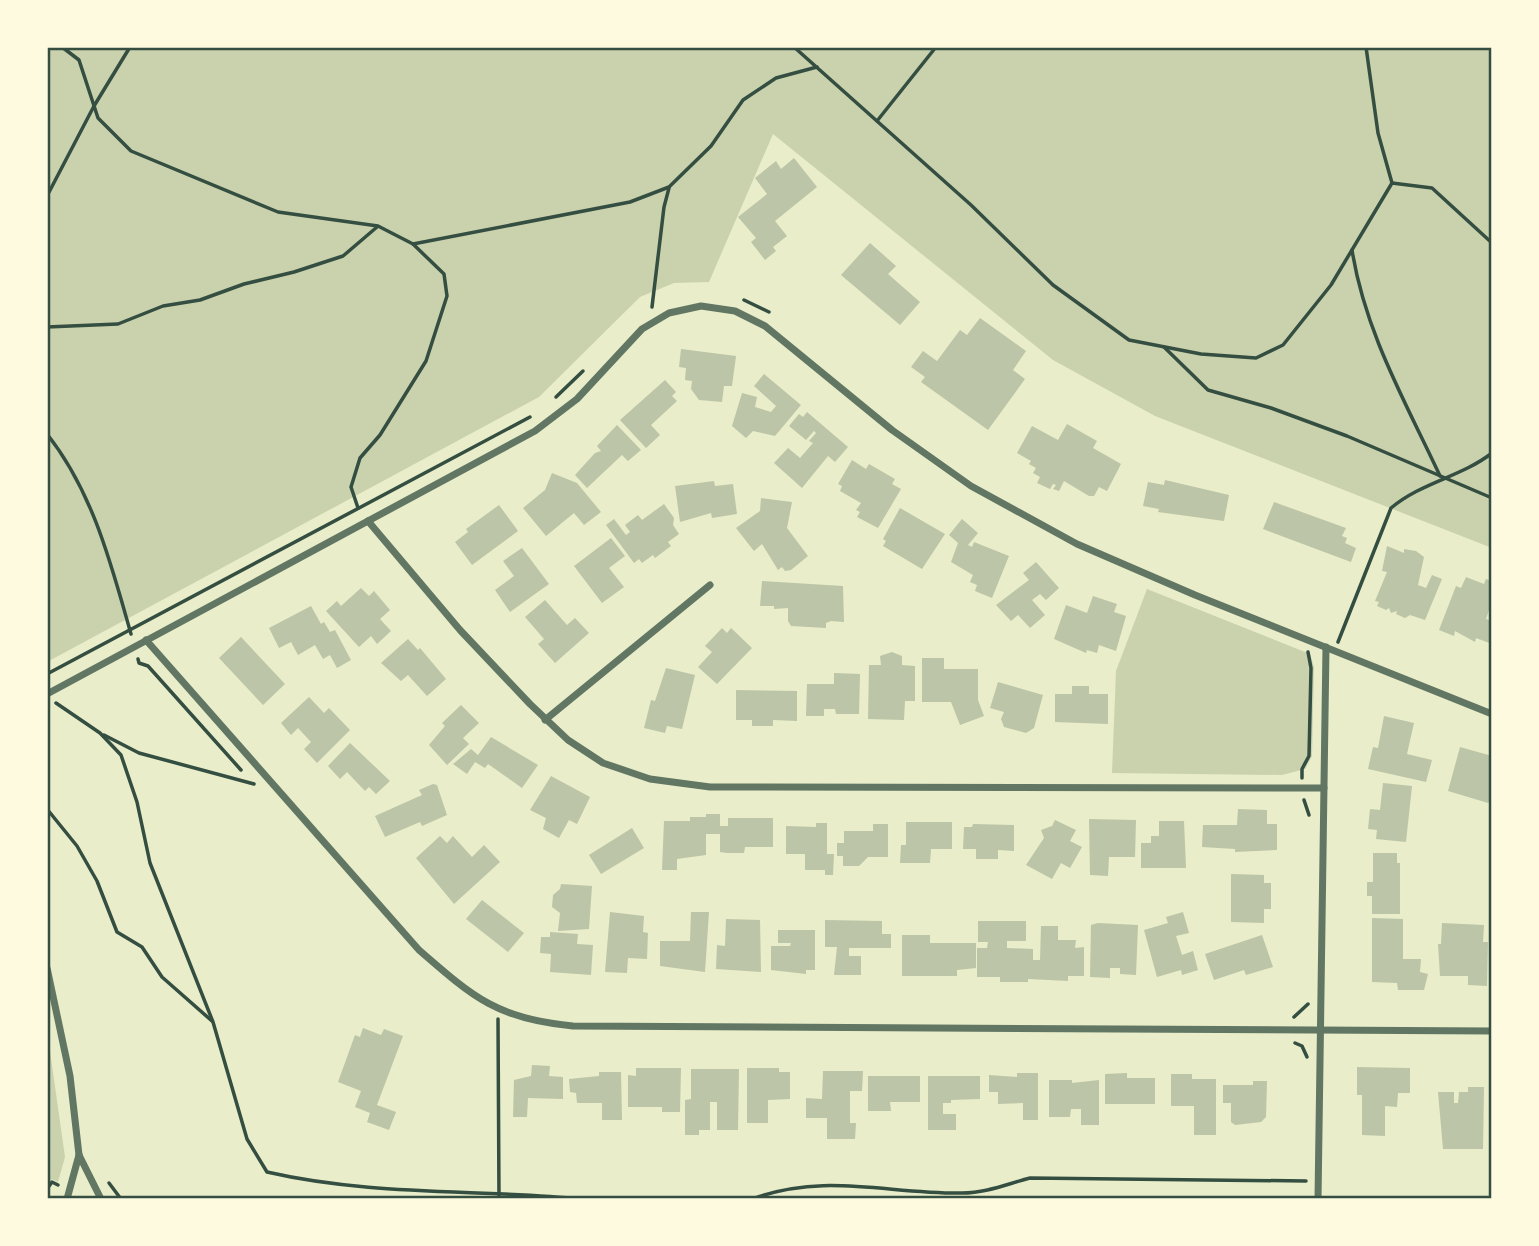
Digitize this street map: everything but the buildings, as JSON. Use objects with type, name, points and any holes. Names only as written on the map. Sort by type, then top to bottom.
[{"type":"street","points":[[47,696],[535,431],[577,399],[642,328],[669,313],[701,306],[735,311],[765,326],[891,430],[960,478],[1077,544],[1492,713]]},
{"type":"street","points":[[368,521],[460,630],[545,720],[603,763],[650,779],[710,787],[1324,788]]},
{"type":"street","points":[[545,720],[710,585]]},
{"type":"street","points":[[146,640],[419,950],[464,989],[499,1010],[534,1023],[573,1027],[1492,1031]]},
{"type":"street","points":[[1318,1199],[1326,647]]},
{"type":"street","points":[[47,968],[70,1076],[79,1155],[101,1199]]},
{"type":"street","points":[[67,1199],[79,1155]]},
{"type":"path","points":[[62,47],[79,60],[98,118],[131,151],[278,212],[378,226],[412,244],[444,274],[447,296],[426,361],[380,435],[360,458],[351,487],[358,508],[368,521]]},
{"type":"path","points":[[47,196],[94,106],[130,47]]},
{"type":"path","points":[[794,47],[971,205],[1053,285],[1129,340],[1201,354],[1256,358],[1283,345],[1331,285],[1392,183],[1378,134],[1366,47]]},
{"type":"path","points":[[877,121],[936,47]]},
{"type":"path","points":[[412,244],[630,202],[669,187],[711,146],[743,100],[776,78],[817,67]]},
{"type":"path","points":[[1392,183],[1432,188],[1492,243]]},
{"type":"path","points":[[652,307],[664,207],[669,187]]},
{"type":"path","points":[[47,327],[118,324],[163,306],[200,300],[244,284],[294,272],[343,256],[378,226]]},
{"type":"path","points":[[1352,250],[1359,293],[1373,334],[1441,478]]},
{"type":"path","points":[[1163,346],[1208,390],[1270,408],[1347,436],[1492,498]]},
{"type":"path","points":[[47,434],[85,494],[115,574],[130,631],[47,674]]},
{"type":"path","points":[[1334,650],[1391,508],[1406,495],[1441,478],[1465,472],[1492,453]]},
{"type":"path","points":[[1302,769],[1309,757],[1311,668],[1307,657],[1310,640]]},
{"type":"path","points":[[47,696],[100,733],[139,753],[254,784]]},
{"type":"path","points":[[100,733],[121,755],[137,802],[150,863],[213,1022],[247,1139],[267,1172],[371,1190],[499,1191],[582,1199]]},
{"type":"path","points":[[47,809],[83,858],[117,932],[142,947],[162,976],[213,1022]]},
{"type":"path","points":[[498,1017],[499,1199]]},
{"type":"path","points":[[752,1199],[811,1184],[960,1194],[988,1191],[1030,1178],[1306,1181]]},
{"type":"path","points":[[106,1180],[121,1199]]},
{"type":"path","points":[[47,1189],[52,1182]]},
{"type":"green space","points":[[47,47],[1492,47],[1492,548],[1155,416],[1053,360],[773,134],[709,282],[674,283],[640,297],[539,397],[47,662]]},
{"type":"green space","points":[[1147,589],[1310,654],[1314,667],[1312,756],[1305,769],[1282,775],[1112,773],[1116,671]]},
{"type":"green space","points":[[47,1030],[65,1157],[58,1182],[52,1179],[47,1185]]}]
